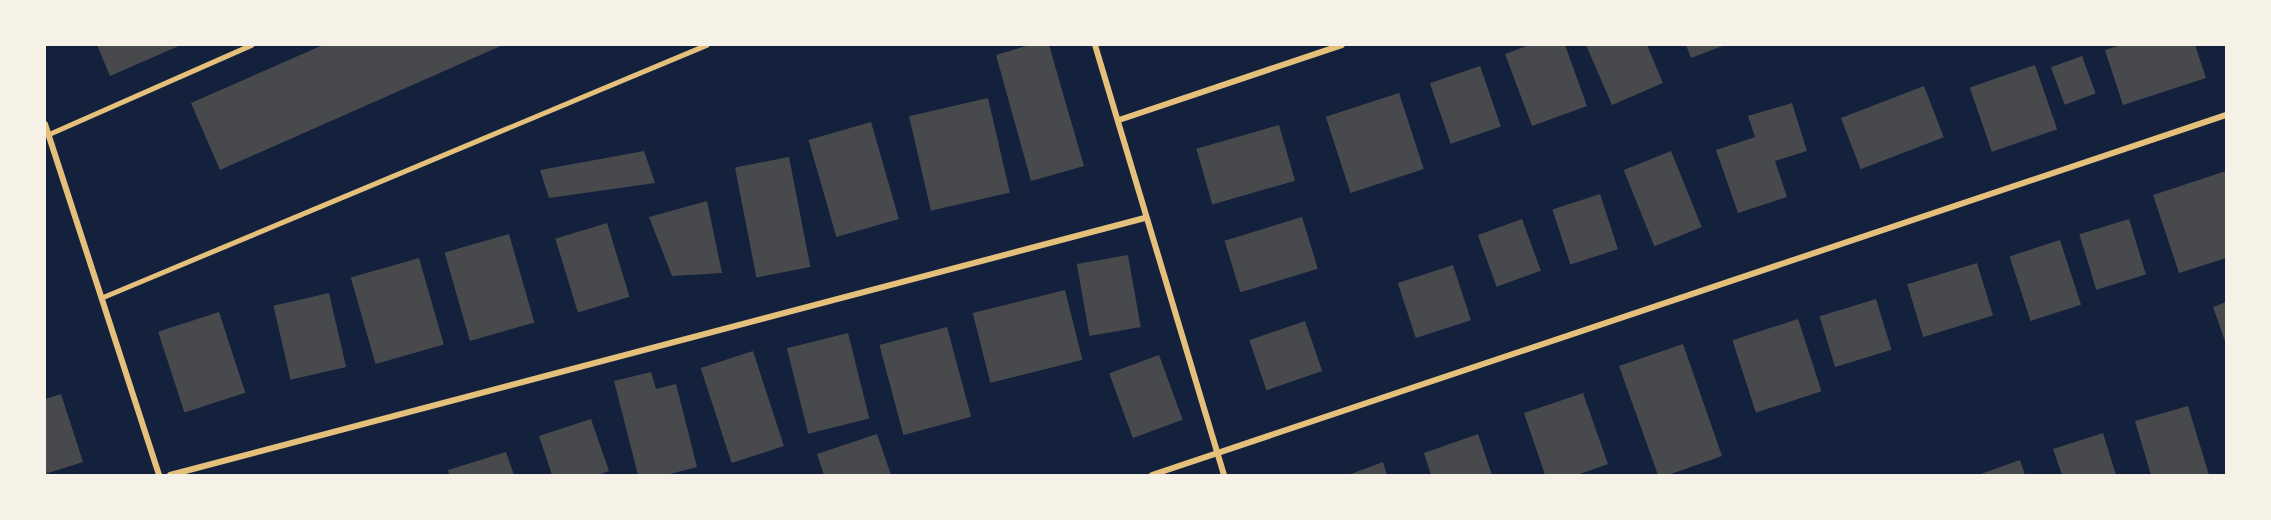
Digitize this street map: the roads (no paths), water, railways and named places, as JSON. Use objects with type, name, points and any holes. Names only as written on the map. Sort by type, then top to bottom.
[{"type":"street","points":[[1095,45],[1119,120],[1145,218],[1224,475]]},
{"type":"street","points":[[1119,120],[1342,45]]},
{"type":"street","points":[[1152,475],[2226,115]]},
{"type":"street","points":[[45,124],[159,475]]},
{"type":"street","points":[[170,475],[1145,218]]},
{"type":"lane","points":[[49,134],[251,45]]},
{"type":"lane","points":[[103,297],[706,45]]}]
